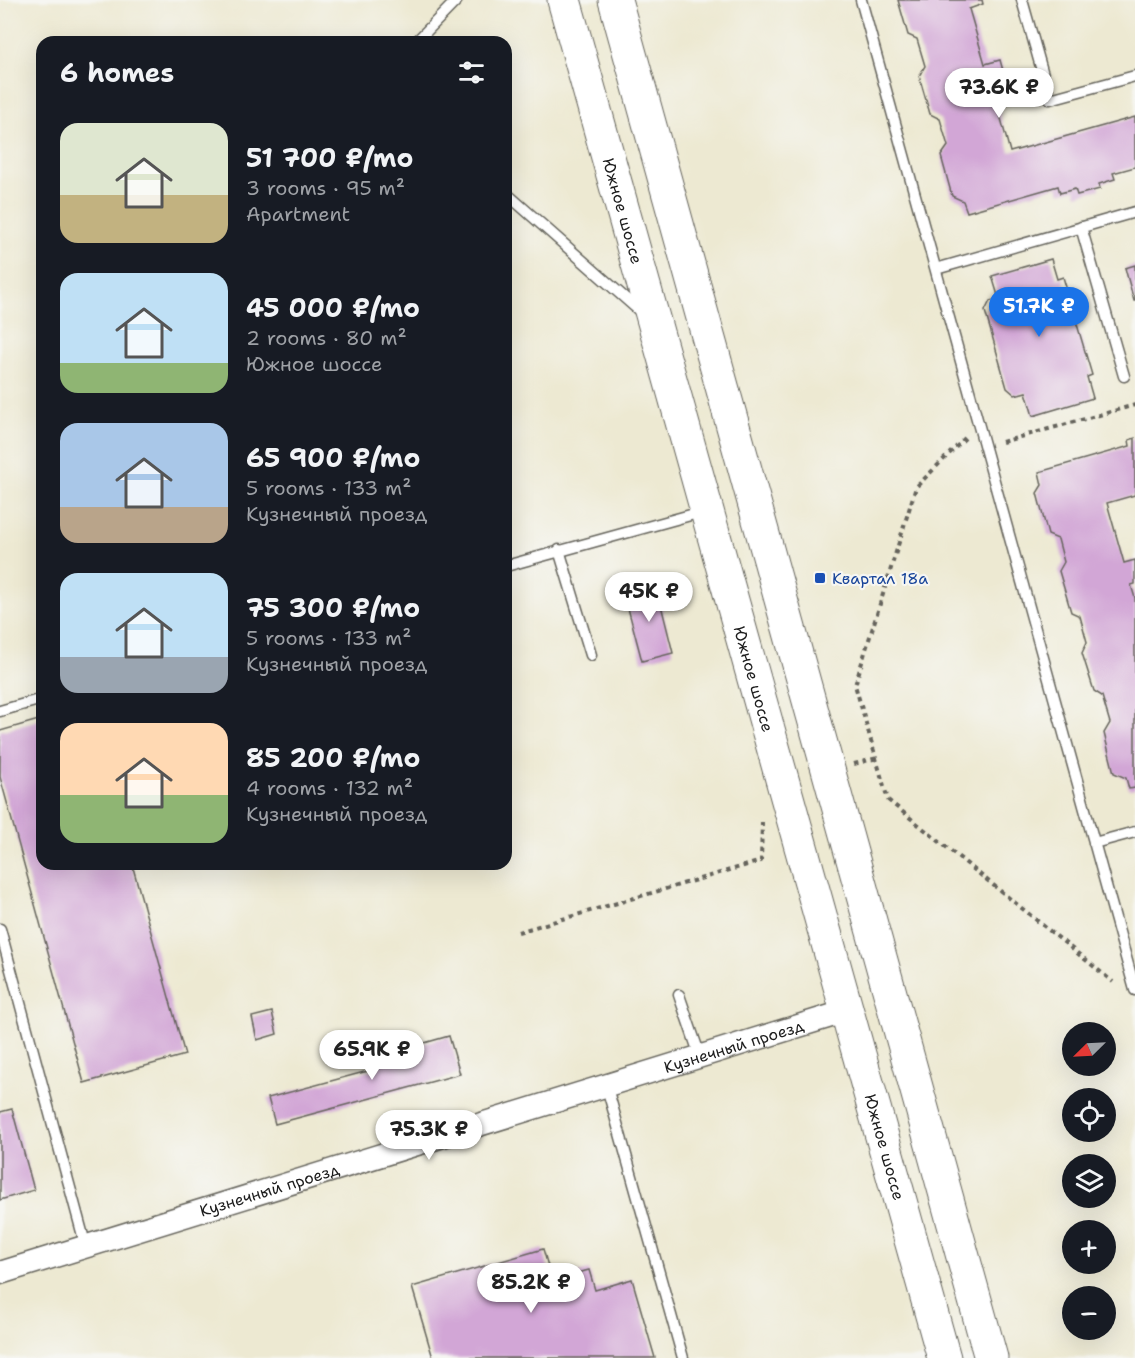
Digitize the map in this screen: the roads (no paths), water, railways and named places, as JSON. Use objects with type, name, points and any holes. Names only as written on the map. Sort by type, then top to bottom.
[{"type":"main road","name":"Южное шоссе","points":[[564,0],[705,511],[944,1358]]},
{"type":"main road","points":[[615,0],[991,1358]]},
{"type":"street","name":"Кузнечный проезд","points":[[0,1273],[847,1011]]},
{"type":"lane","points":[[422,36],[457,0]]},
{"type":"lane","points":[[861,0],[1135,990]]},
{"type":"lane","points":[[1022,0],[1050,99],[1135,76]]},
{"type":"lane","points":[[512,198],[653,322]]},
{"type":"lane","points":[[936,269],[1135,212]]},
{"type":"lane","points":[[1081,227],[1124,376]]},
{"type":"lane","points":[[512,564],[705,511]]},
{"type":"lane","points":[[559,550],[591,655]]},
{"type":"lane","points":[[0,711],[36,701]]},
{"type":"lane","points":[[1094,843],[1135,832]]},
{"type":"lane","points":[[0,929],[86,1247]]},
{"type":"lane","points":[[679,995],[700,1056]]},
{"type":"lane","points":[[606,1084],[683,1358]]},
{"type":"place","name":"Квартал 18а","points":[[820,578]]}]
